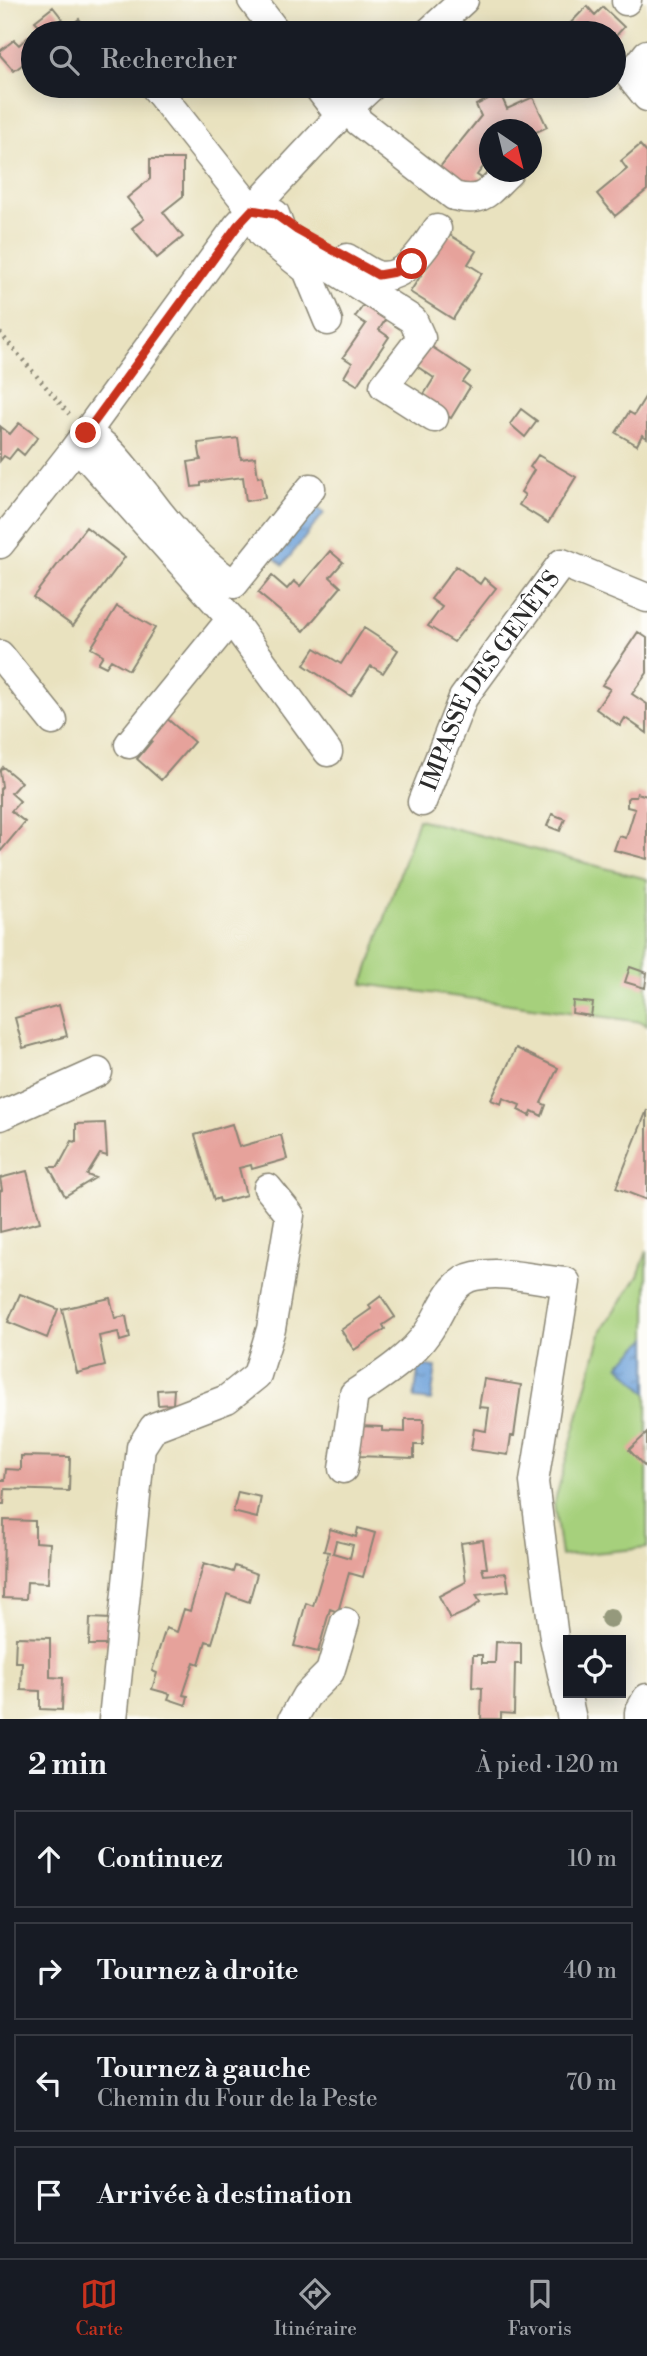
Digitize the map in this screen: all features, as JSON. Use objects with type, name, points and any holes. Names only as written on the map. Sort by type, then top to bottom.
[{"type":"street","points":[[252,0],[268,21]]},
{"type":"street","points":[[441,21],[464,0]]},
{"type":"street","points":[[647,54],[630,76],[647,97]]},
{"type":"street","points":[[164,98],[282,233],[317,259],[413,320],[421,338],[384,386],[434,418]]},
{"type":"street","points":[[332,98],[454,196],[469,200],[480,199],[498,182]]},
{"type":"street","points":[[0,544],[86,433],[238,225],[264,212],[346,110],[359,98]]},
{"type":"street","points":[[264,212],[378,275],[395,272],[412,264],[437,229]]},
{"type":"street","points":[[264,212],[262,234],[307,270],[327,321]]},
{"type":"street","points":[[86,433],[103,442],[161,515],[220,575],[234,584],[311,488]]},
{"type":"street","points":[[86,433],[87,457],[231,619],[328,752]]},
{"type":"street","name":"IMPASSE DES GENÊTS","points":[[422,802],[463,698],[562,564],[647,598]]},
{"type":"street","points":[[129,744],[231,619]]},
{"type":"street","points":[[0,655],[53,722]]},
{"type":"street","points":[[0,1116],[98,1072]]},
{"type":"street","points":[[113,1719],[141,1447],[155,1427],[227,1399],[257,1375],[271,1329],[290,1215],[268,1188]]},
{"type":"street","points":[[343,1469],[354,1394],[409,1354],[427,1333],[460,1281],[493,1274],[566,1282],[534,1482],[554,1638],[572,1719]]},
{"type":"street","points":[[293,1719],[306,1696],[330,1672],[345,1622]]},
{"type":"street","points":[[639,1719],[639,1712],[647,1698]]},
{"type":"path","points":[[0,333],[86,433]]},
{"type":"green space","points":[[418,819],[647,879],[647,1026],[642,1022],[363,984]]},
{"type":"green space","points":[[647,1251],[647,1548],[561,1556],[554,1504],[602,1330],[638,1276]]},
{"type":"water","points":[[313,505],[324,513],[283,565],[272,556]]},
{"type":"water","points":[[647,1338],[647,1393],[619,1365]]},
{"type":"water","points":[[419,1365],[436,1367],[431,1401],[414,1399]]},
{"type":"building","points":[[587,6],[595,15],[603,7],[618,21],[573,21]]},
{"type":"building","points":[[53,7],[64,21],[35,21]]},
{"type":"building","points":[[14,40],[19,45],[21,43],[21,66],[14,71],[0,55],[0,51]]},
{"type":"building","points":[[490,98],[502,98],[507,109],[533,98],[547,127],[542,129],[542,119],[479,119],[477,175],[481,182],[471,194],[439,168],[481,116],[476,105]]},
{"type":"building","points":[[640,145],[647,153],[647,190],[615,216],[597,194],[627,169],[621,161]]},
{"type":"building","points":[[150,159],[183,159],[183,196],[163,212],[183,237],[157,258],[132,228],[144,219],[127,198],[150,179]]},
{"type":"building","points":[[448,234],[476,251],[468,264],[482,273],[453,319],[410,292]]},
{"type":"building","points":[[365,303],[387,317],[379,330],[389,337],[357,385],[344,377],[352,363],[343,357],[366,324],[355,317]]},
{"type":"building","points":[[429,345],[470,372],[463,382],[470,387],[451,418],[421,399],[434,378],[415,365]]},
{"type":"building","points":[[647,394],[647,438],[642,435],[637,445],[616,433],[629,412],[634,415]]},
{"type":"building","points":[[521,409],[537,421],[525,437],[510,424]]},
{"type":"building","points":[[19,423],[38,437],[24,455],[17,449],[9,459],[4,456],[0,461],[0,426],[10,434]]},
{"type":"building","points":[[238,438],[241,459],[255,457],[258,477],[262,476],[265,498],[246,501],[243,477],[204,482],[201,486],[192,487],[188,462],[201,460],[198,443]]},
{"type":"building","points":[[538,455],[576,477],[548,523],[519,505],[525,495],[521,492],[534,470],[530,467]]},
{"type":"building","points":[[86,527],[125,557],[73,626],[33,597]]},
{"type":"building","points":[[330,551],[343,562],[330,577],[341,587],[304,631],[258,593],[272,576],[287,589],[294,581],[300,586]]},
{"type":"building","points":[[456,566],[480,584],[484,578],[496,588],[454,642],[428,626],[442,607],[431,599]]},
{"type":"building","points":[[117,606],[155,628],[129,670],[111,660],[106,667],[98,663],[103,655],[91,648]]},
{"type":"building","points":[[364,628],[398,650],[383,673],[371,666],[351,696],[304,665],[315,648],[341,664]]},
{"type":"building","points":[[638,632],[647,638],[647,673],[632,694],[647,704],[647,733],[625,718],[620,726],[596,709],[610,689],[602,685]]},
{"type":"building","points":[[164,716],[194,742],[161,780],[137,759],[152,741],[146,737]]},
{"type":"building","points":[[3,767],[21,782],[11,793],[20,801],[11,811],[25,822],[0,852],[0,771]]},
{"type":"building","points":[[637,793],[647,796],[647,859],[614,850],[619,836],[626,838],[635,809],[627,807],[627,799],[636,797]]},
{"type":"building","points":[[552,814],[565,819],[560,831],[547,826]]},
{"type":"building","points":[[630,967],[647,973],[645,988],[625,982]]},
{"type":"building","points":[[573,1001],[593,1003],[591,1016],[572,1013]]},
{"type":"building","points":[[59,1005],[67,1036],[23,1048],[15,1018]]},
{"type":"building","points":[[516,1048],[558,1068],[541,1103],[546,1105],[542,1116],[532,1111],[530,1116],[518,1110],[520,1105],[503,1098],[501,1104],[491,1100]]},
{"type":"building","points":[[647,1110],[647,1200],[616,1188]]},
{"type":"building","points":[[105,1123],[107,1156],[100,1154],[87,1175],[95,1178],[65,1196],[49,1167],[58,1167],[72,1141],[76,1142],[76,1124]]},
{"type":"building","points":[[232,1124],[239,1147],[281,1135],[287,1159],[252,1169],[251,1165],[239,1168],[246,1195],[220,1202],[219,1198],[214,1200],[195,1135]]},
{"type":"building","points":[[27,1171],[40,1222],[0,1232],[0,1178]]},
{"type":"building","points":[[20,1294],[58,1309],[47,1338],[8,1322]]},
{"type":"building","points":[[381,1296],[395,1317],[383,1325],[385,1329],[354,1350],[341,1330],[371,1309],[369,1305]]},
{"type":"building","points":[[110,1298],[115,1318],[126,1316],[130,1338],[120,1341],[118,1332],[99,1336],[105,1366],[77,1373],[62,1309]]},
{"type":"building","points":[[484,1379],[521,1385],[514,1436],[511,1436],[508,1455],[471,1450],[474,1429],[486,1431],[489,1408],[479,1407]]},
{"type":"building","points":[[174,1389],[173,1404],[158,1405],[157,1390]]},
{"type":"building","points":[[405,1419],[424,1419],[423,1445],[414,1445],[414,1458],[356,1456],[357,1426],[382,1427],[382,1431],[405,1432]]},
{"type":"building","points":[[647,1433],[647,1469],[629,1450]]},
{"type":"building","points":[[21,1456],[70,1457],[69,1491],[5,1489],[4,1504],[0,1504],[0,1480],[5,1480],[6,1469],[21,1470]]},
{"type":"building","points":[[238,1492],[261,1497],[257,1518],[233,1512]]},
{"type":"building","points":[[4,1520],[35,1521],[35,1542],[50,1543],[48,1583],[27,1582],[26,1599],[3,1598]]},
{"type":"building","points":[[358,1528],[375,1533],[363,1577],[349,1573],[338,1612],[330,1609],[318,1652],[294,1646],[306,1603],[313,1606],[329,1552],[324,1551],[330,1529],[356,1537]],"holes":[[[336,1541],[353,1545],[350,1558],[333,1553]]]},
{"type":"building","points":[[483,1540],[487,1568],[482,1568],[484,1575],[506,1573],[509,1591],[476,1595],[480,1602],[450,1619],[439,1596],[466,1582],[461,1543]]},
{"type":"building","points":[[204,1563],[233,1572],[235,1566],[257,1574],[249,1602],[227,1594],[212,1643],[206,1641],[199,1664],[194,1662],[183,1695],[188,1696],[186,1705],[168,1699],[170,1694],[152,1689],[157,1673],[152,1671],[166,1628],[177,1632],[184,1609],[190,1611]]},
{"type":"building","points":[[90,1618],[111,1619],[108,1645],[89,1645]]},
{"type":"building","points":[[16,1637],[50,1638],[50,1677],[63,1678],[62,1710],[40,1709],[40,1691],[21,1690],[22,1662],[15,1662]]},
{"type":"building","points":[[496,1642],[521,1643],[521,1664],[515,1664],[514,1714],[501,1713],[501,1719],[481,1719],[482,1688],[472,1687],[473,1655],[482,1655],[482,1663],[495,1663]]},
{"type":"route","points":[[86,433],[238,225],[252,210],[275,214],[297,230],[378,275],[395,272],[412,264]]}]
